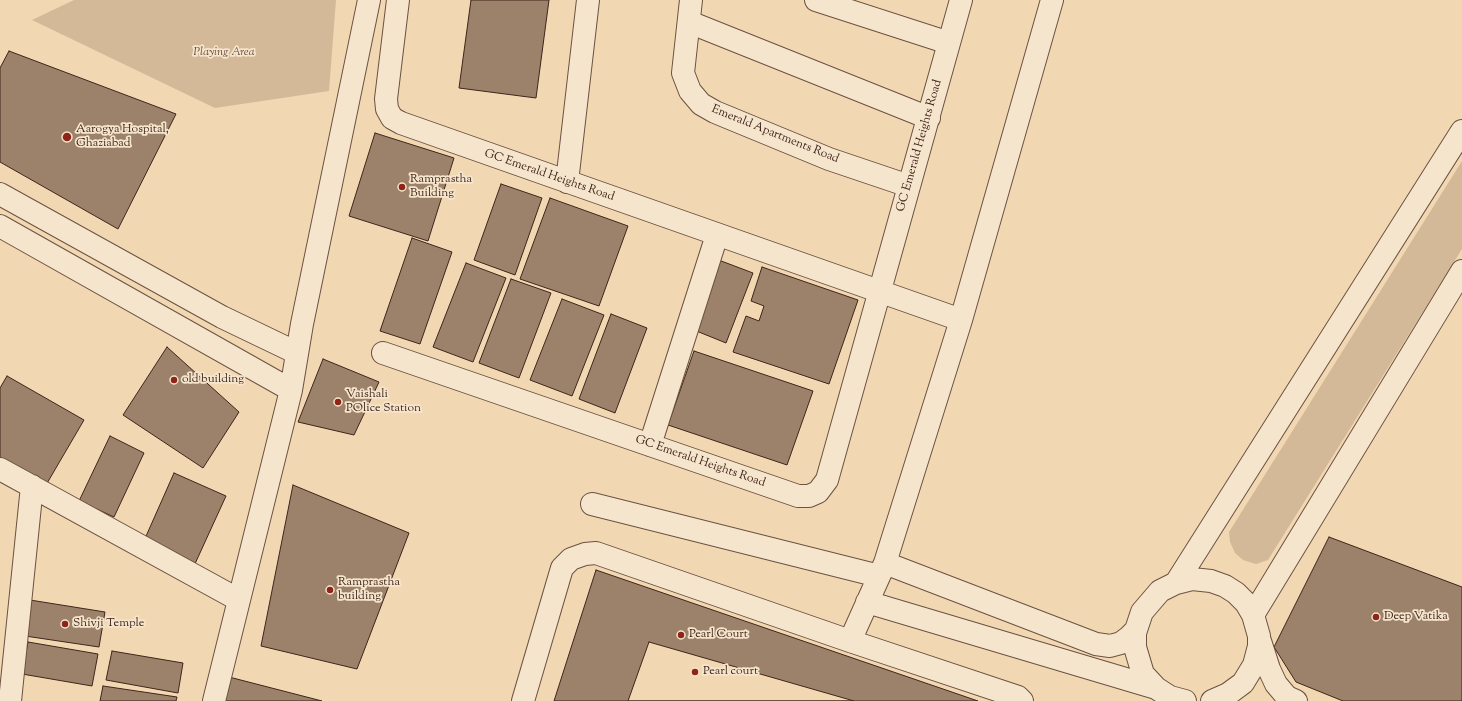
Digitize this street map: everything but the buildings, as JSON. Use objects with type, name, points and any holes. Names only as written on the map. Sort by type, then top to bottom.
[{"type":"street","points":[[214,701],[292,382],[302,324],[369,0]]},
{"type":"street","name":"GC Emerald Heights Road","points":[[398,0],[386,99],[387,109],[392,118],[401,123],[566,182],[879,292]]},
{"type":"street","points":[[566,182],[588,0]]},
{"type":"street","name":"Emerald Apartments Road","points":[[692,0],[683,73],[690,91],[701,104],[715,112],[829,159],[909,186]]},
{"type":"street","points":[[816,0],[949,43]]},
{"type":"street","name":"GC Emerald Heights Road","points":[[384,353],[798,496],[809,496],[818,492],[827,480],[961,0]]},
{"type":"street","points":[[850,641],[882,569],[961,320],[1052,0]]},
{"type":"street","points":[[689,22],[929,118]]},
{"type":"street","points":[[1176,583],[1462,131]]},
{"type":"street","points":[[0,194],[222,317],[297,353]]},
{"type":"street","points":[[0,226],[292,382]]},
{"type":"street","points":[[650,445],[717,235]]},
{"type":"street","points":[[1253,615],[1462,271]]},
{"type":"street","points":[[879,292],[961,320]]},
{"type":"street","points":[[0,469],[239,600]]},
{"type":"street","points":[[10,701],[32,486]]},
{"type":"street","points":[[592,504],[882,569],[1096,644],[1110,646],[1130,637],[1136,630]]},
{"type":"street","points":[[523,701],[562,568],[571,559],[584,554],[596,553],[850,641],[1018,697],[1022,701]]},
{"type":"street","points":[[1156,688],[1144,674],[1135,647],[1136,630],[1142,612],[1160,590],[1176,583],[1192,579],[1211,580],[1236,593],[1246,603],[1253,615],[1269,669],[1276,684],[1287,697],[1296,701]]},
{"type":"street","points":[[867,602],[1156,688],[1170,697],[1181,701]]},
{"type":"street","points":[[1212,701],[1228,694],[1242,683],[1254,665],[1259,646],[1259,636]]},
{"type":"green space","name":"Playing Area","points":[[74,0],[336,0],[329,91],[215,108],[32,20]]},
{"type":"green space","points":[[1462,161],[1462,249],[1268,560],[1256,564],[1243,560],[1235,553],[1230,542],[1229,532]]},
{"type":"place","name":"Aarogya Hospital, Ghaziabad","points":[[67,137]]},
{"type":"place","name":"Ramprastha Building","points":[[402,187]]},
{"type":"place","name":"old building","points":[[174,380]]},
{"type":"place","name":"Vaishali POlice Station","points":[[338,402]]},
{"type":"place","name":"Ramprastha building","points":[[330,590]]},
{"type":"place","name":"Deep Vatika","points":[[1376,617]]},
{"type":"place","name":"Shivji Temple","points":[[65,624]]},
{"type":"place","name":"Pearl Court","points":[[681,635]]},
{"type":"place","name":"Pearl court","points":[[695,672]]}]
